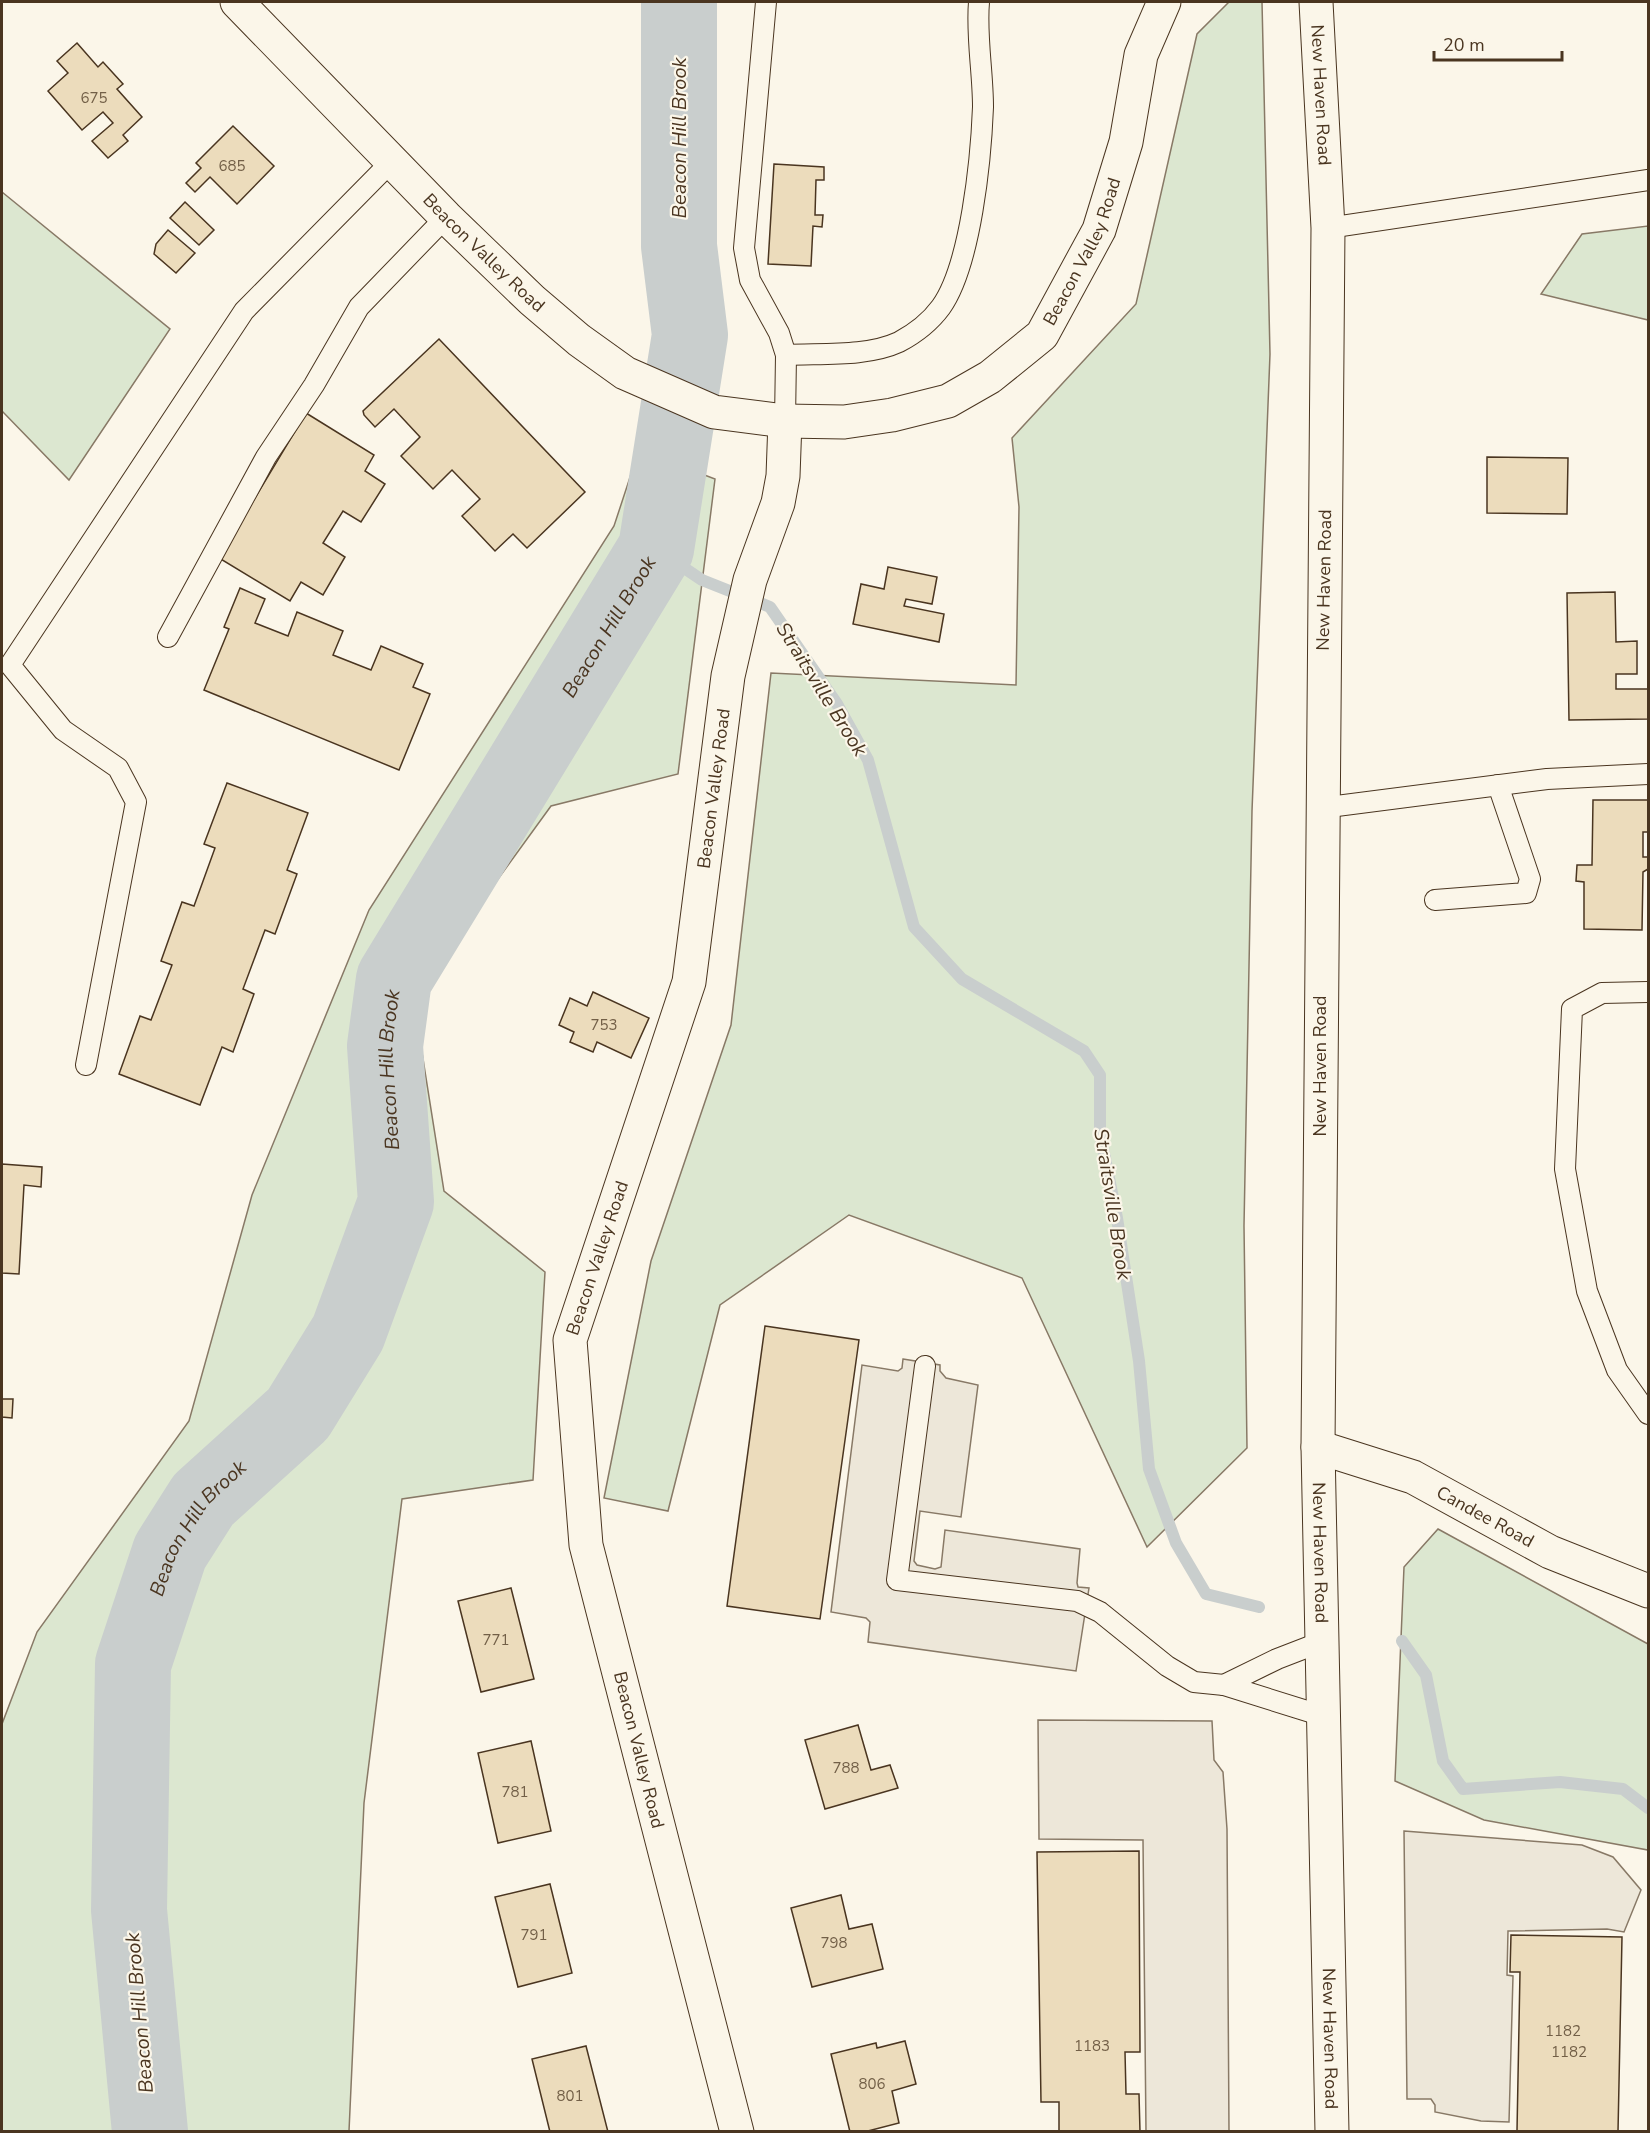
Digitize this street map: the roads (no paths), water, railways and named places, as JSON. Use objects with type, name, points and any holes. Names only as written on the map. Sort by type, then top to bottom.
[{"type":"street","name":"Beacon Valley Road","points":[[237,2],[446,217],[532,300],[579,340],[626,373],[714,412],[785,421],[844,422],[892,415],[948,401],[990,377],[1042,335],[1099,230],[1126,142],[1141,55],[1164,2]]},
{"type":"street","name":"New Haven Road","points":[[1316,2],[1328,228],[1318,1447],[1332,2132]]},
{"type":"street","name":"Beacon Valley Road","points":[[737,2132],[586,1545],[570,1340],[689,982],[728,676],[750,580],[778,503],[783,476],[785,421]]},
{"type":"street","name":"Candee Road","points":[[1318,1447],[1413,1477],[1550,1552],[1648,1591]]},
{"type":"lane","points":[[766,2],[744,248],[750,280],[779,333],[786,355],[785,421]]},
{"type":"lane","points":[[786,355],[862,350],[897,343],[919,331],[942,306],[962,258],[978,172],[982,106],[979,2]]},
{"type":"lane","points":[[86,1065],[135,802],[118,768],[63,730],[6,664],[244,311],[392,161]]},
{"type":"lane","points":[[1328,228],[1648,180]]},
{"type":"lane","points":[[168,637],[266,457],[314,385],[359,307],[446,217]]},
{"type":"lane","points":[[1322,808],[1547,779],[1648,774]]},
{"type":"lane","points":[[1435,900],[1526,893],[1530,879],[1498,785]]},
{"type":"lane","points":[[1648,992],[1602,993],[1572,1009],[1565,1170],[1587,1291],[1617,1370],[1648,1414]]},
{"type":"lane","points":[[926,1366],[897,1580],[1077,1601],[1100,1612],[1167,1666],[1194,1682],[1224,1685],[1323,1716]]},
{"type":"lane","points":[[1224,1685],[1277,1659],[1321,1642]]},
{"type":"waterway","name":"Beacon Hill Brook","points":[[150,2132],[129,1910],[133,1664],[170,1552],[203,1500],[298,1414],[348,1333],[396,1202],[385,1046],[394,979],[656,549],[690,335],[679,246],[679,2]]},
{"type":"waterway","name":"Straitsville Brook","points":[[656,549],[702,580],[770,607],[837,704],[868,760],[914,927],[962,979],[1084,1051],[1100,1075],[1100,1133],[1117,1218],[1139,1361],[1149,1469],[1176,1543],[1206,1594],[1259,1607]]},
{"type":"waterway","name":"Straitsville Brook","points":[[1402,1641],[1426,1675],[1443,1761],[1463,1789],[1560,1782],[1623,1789],[1648,1808]]}]
